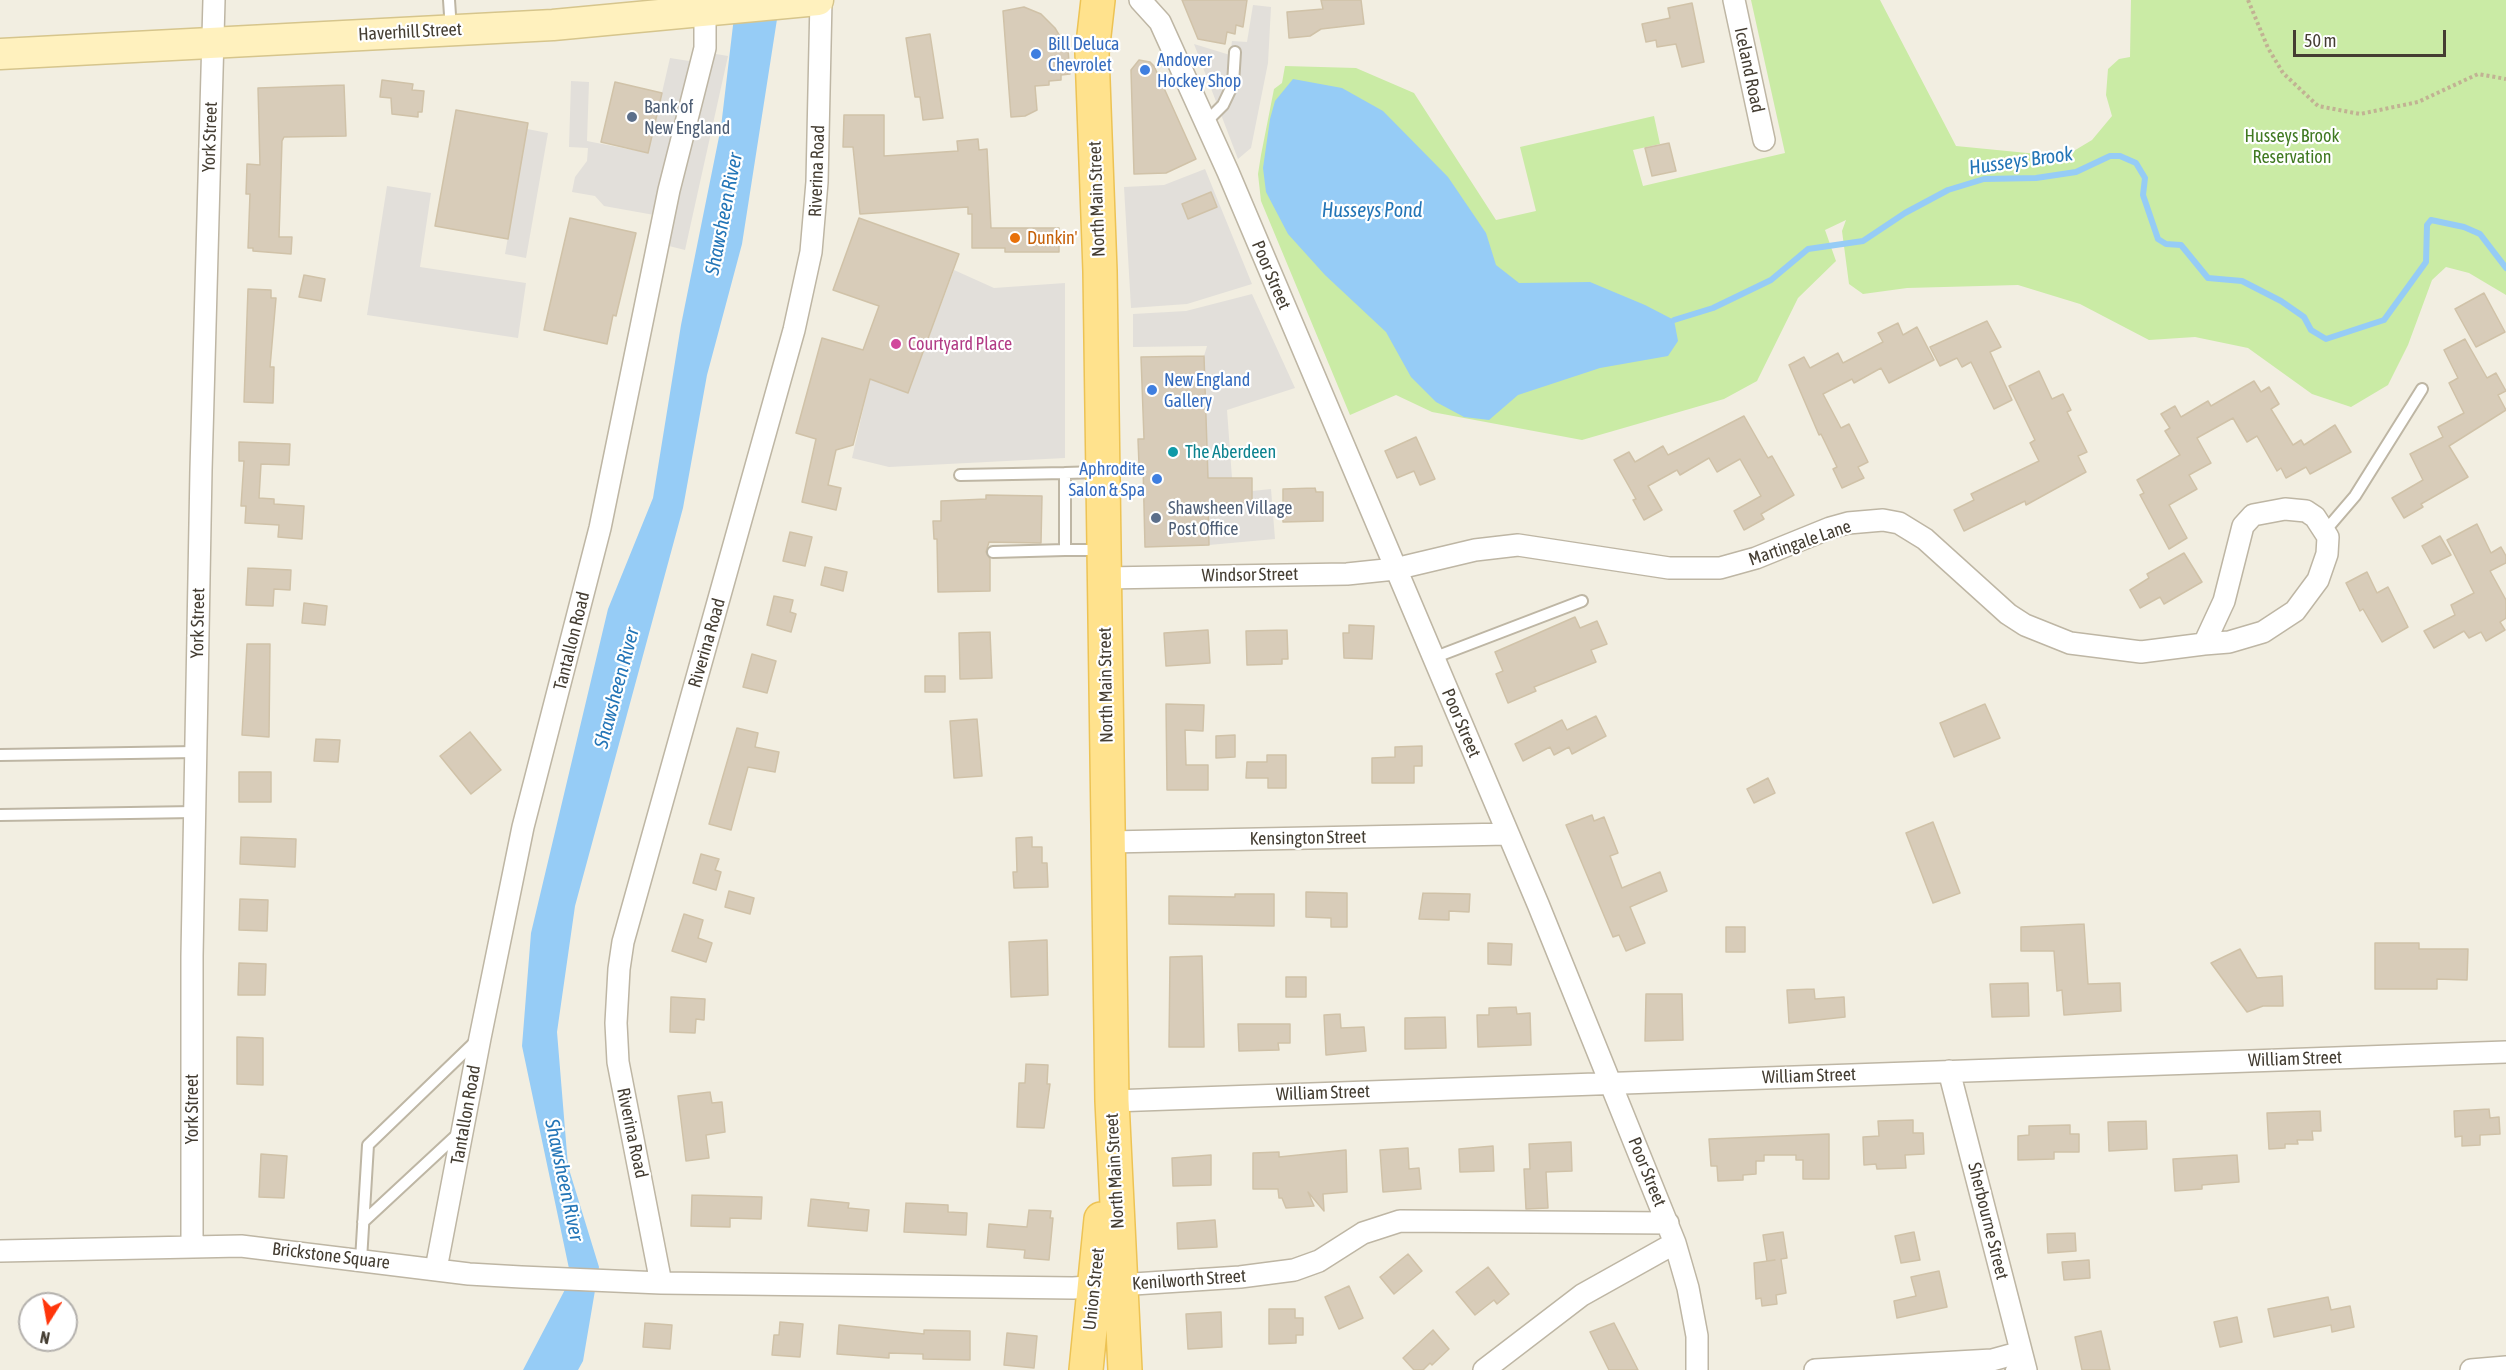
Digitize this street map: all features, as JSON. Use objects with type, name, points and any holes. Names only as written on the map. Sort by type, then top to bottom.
[{"type":"main road","name":"North Main Street","points":[[1098,0],[1092,53],[1100,271],[1112,1101]]},
{"type":"main road","name":"Haverhill Street","points":[[0,54],[451,30],[715,11],[812,1]]},
{"type":"main road","name":"Union Street","points":[[1086,1370],[1107,1286],[1112,1101]]},
{"type":"main road","points":[[1107,1286],[1125,1370]]},
{"type":"street","name":"York Street","points":[[192,1247],[196,752],[214,0]]},
{"type":"street","name":"Poor Street","points":[[1140,0],[1160,22],[1205,123],[1612,1083],[1671,1233],[1688,1288],[1697,1336],[1697,1370]]},
{"type":"street","name":"Iceland Road","points":[[1734,0],[1764,140]]},
{"type":"street","name":"Riverina Road","points":[[661,1283],[618,1062],[616,1023],[622,942],[794,330],[809,263],[815,217],[812,1]]},
{"type":"street","name":"Tantallon Road","points":[[436,1269],[480,1038],[524,827],[600,528],[669,190],[715,11]]},
{"type":"street","points":[[2204,644],[2224,601],[2241,534],[2248,520],[2262,512],[2298,509],[2315,517],[2325,531]]},
{"type":"street","name":"Martingale Lane","points":[[1395,569],[1475,550],[1518,545],[1669,568],[1720,568],[1756,558],[1830,528],[1848,523],[1883,520],[1899,523],[1925,538],[2008,614],[2047,636],[2092,647],[2141,652],[2229,642],[2263,632],[2295,611],[2318,580],[2325,562],[2328,544],[2325,531]]},
{"type":"street","name":"Windsor Street","points":[[1104,564],[1347,574],[1395,569]]},
{"type":"street","name":"Kensington Street","points":[[1109,843],[1508,834]]},
{"type":"street","name":"William Street","points":[[1112,1101],[2506,1052]]},
{"type":"street","name":"Sherbourne Street","points":[[1949,1071],[2024,1361]]},
{"type":"street","name":"Kenilworth Street","points":[[661,1283],[1107,1286],[1240,1277],[1293,1270],[1320,1261],[1363,1233],[1400,1221],[1671,1233]]},
{"type":"street","points":[[1484,1370],[1582,1294],[1671,1233]]},
{"type":"street","name":"Brickstone Square","points":[[0,1251],[241,1246],[521,1277],[661,1283]]},
{"type":"street","points":[[1815,1370],[1992,1360],[2024,1361]]},
{"type":"street","points":[[2471,1370],[2506,1367]]},
{"type":"lane","points":[[449,0],[451,30]]},
{"type":"lane","points":[[1205,123],[1223,105],[1233,84],[1235,52]]},
{"type":"lane","points":[[2325,531],[2355,496],[2422,389]]},
{"type":"lane","points":[[960,475],[1102,472]]},
{"type":"lane","points":[[1065,473],[1065,550]]},
{"type":"lane","points":[[993,552],[1065,550],[1104,564]]},
{"type":"lane","points":[[1433,658],[1582,601]]},
{"type":"lane","points":[[0,755],[196,752]]},
{"type":"lane","points":[[0,815],[195,812]]},
{"type":"lane","points":[[361,1260],[368,1145],[480,1038]]},
{"type":"lane","points":[[363,1222],[464,1128]]},
{"type":"lane","points":[[2011,1370],[2024,1361]]},
{"type":"path","points":[[2248,0],[2268,48],[2283,73],[2318,106],[2360,114],[2418,102],[2478,74],[2506,79]]},
{"type":"green space","name":"Husseys Brook Reservation","points":[[1751,0],[1880,0],[1956,146],[2058,156],[2072,152],[2092,140],[2112,116],[2106,95],[2108,69],[2119,59],[2130,57],[2131,0],[2506,0],[2506,295],[2469,273],[2446,267],[2432,280],[2408,345],[2388,385],[2351,407],[2312,394],[2248,348],[2195,337],[2149,340],[2080,304],[2018,285],[1907,288],[1863,294],[1849,284],[1842,231],[1846,220],[1825,230],[1836,261],[1798,298],[1757,381],[1724,399],[1582,440],[1432,412],[1396,395],[1350,415],[1261,201],[1258,174],[1261,155],[1274,89],[1282,83],[1285,66],[1356,68],[1414,93],[1496,220],[1536,211],[1520,147],[1654,116],[1660,144],[1633,150],[1643,186],[1785,153]]},
{"type":"shaded area","points":[[1253,5],[1271,7],[1268,63],[1251,148],[1238,159],[1194,44],[1230,55],[1232,41],[1247,42]]},
{"type":"shaded area","points":[[710,53],[728,56],[685,250],[665,245],[671,218],[604,206],[595,196],[572,192],[575,177],[587,161],[588,148],[569,147],[571,81],[589,82],[587,141],[648,153],[670,58],[689,61]]},
{"type":"shaded area","points":[[527,129],[548,133],[526,258],[505,254]]},
{"type":"shaded area","points":[[1205,169],[1252,284],[1187,304],[1131,308],[1124,187],[1164,185]]},
{"type":"shaded area","points":[[387,186],[431,193],[420,267],[526,283],[518,338],[367,315]]},
{"type":"shaded area","points":[[954,270],[994,288],[1065,283],[1065,458],[889,467],[852,458],[870,379],[908,393]]},
{"type":"shaded area","points":[[1252,294],[1295,388],[1227,410],[1232,478],[1252,505],[1252,491],[1271,489],[1275,539],[1209,545],[1204,356],[1207,346],[1133,347],[1133,314],[1186,311]]},
{"type":"water","name":"Shawsheen River","points":[[736,0],[780,0],[742,244],[707,375],[683,508],[575,906],[557,1032],[568,1166],[599,1267],[583,1361],[578,1370],[523,1370],[571,1278],[522,1046],[531,933],[608,609],[653,498],[681,325],[721,127]]},
{"type":"water","name":"Husseys Pond","points":[[1293,79],[1342,88],[1383,111],[1448,177],[1486,233],[1496,265],[1519,283],[1590,282],[1674,320],[1678,341],[1668,356],[1600,368],[1518,395],[1489,420],[1464,417],[1436,402],[1411,377],[1386,332],[1325,275],[1288,234],[1266,192],[1263,168],[1270,119],[1275,101]]},
{"type":"building","points":[[1182,0],[1247,0],[1243,27],[1236,25],[1235,34],[1227,32],[1225,44],[1198,39]]},
{"type":"building","points":[[1321,0],[1361,0],[1364,24],[1321,29],[1310,36],[1289,38],[1287,12],[1323,9]]},
{"type":"building","points":[[1692,3],[1704,62],[1682,67],[1676,44],[1657,47],[1656,40],[1646,42],[1642,24],[1670,18],[1668,8]]},
{"type":"building","points":[[1024,7],[1041,14],[1055,28],[1068,50],[1070,74],[1061,75],[1061,80],[1049,81],[1049,85],[1035,86],[1037,110],[1025,116],[1011,117],[1003,11]]},
{"type":"building","points":[[930,34],[943,118],[923,120],[920,97],[915,97],[906,38]]},
{"type":"building","points":[[1139,60],[1150,62],[1154,66],[1196,159],[1166,173],[1134,174],[1131,70]]},
{"type":"building","points":[[382,80],[413,84],[412,90],[424,91],[422,112],[418,112],[418,117],[392,114],[391,98],[380,97]]},
{"type":"building","points":[[615,82],[662,93],[648,153],[601,142]]},
{"type":"building","points":[[344,85],[346,136],[284,137],[282,141],[279,237],[292,237],[291,254],[253,251],[253,248],[248,248],[250,194],[246,194],[247,164],[260,165],[258,88]]},
{"type":"building","points":[[456,110],[528,123],[508,239],[435,226]]},
{"type":"building","points":[[844,115],[884,115],[884,156],[958,151],[957,141],[978,139],[979,150],[987,149],[991,228],[1059,228],[1059,252],[1005,252],[1005,248],[972,248],[972,214],[968,214],[968,207],[860,214],[853,147],[843,147]]},
{"type":"building","points":[[1669,143],[1676,171],[1652,176],[1645,148]]},
{"type":"building","points":[[1211,192],[1217,207],[1188,219],[1182,204]]},
{"type":"building","points":[[570,218],[636,233],[607,344],[544,330]]},
{"type":"building","name":"Courtyard Place","points":[[859,218],[959,254],[908,393],[870,379],[853,445],[836,450],[828,485],[841,488],[836,510],[802,502],[816,439],[796,433],[822,338],[863,350],[879,306],[833,290]]},
{"type":"building","points":[[304,275],[325,279],[321,301],[299,297]]},
{"type":"building","points":[[248,289],[271,290],[271,298],[276,298],[270,367],[274,367],[273,403],[244,402]]},
{"type":"building","points":[[2484,293],[2505,332],[2476,347],[2455,309]]},
{"type":"building","points":[[1987,321],[2001,347],[1990,352],[2012,400],[1994,409],[1971,362],[1962,367],[1957,358],[1940,366],[1930,347]]},
{"type":"building","points":[[1898,323],[1903,335],[1917,327],[1934,360],[1889,383],[1881,368],[1854,383],[1852,379],[1823,394],[1841,428],[1849,424],[1868,462],[1858,467],[1864,478],[1842,488],[1833,469],[1837,467],[1821,434],[1819,435],[1789,365],[1804,357],[1810,368],[1838,353],[1843,363],[1883,342],[1878,333]]},
{"type":"building","points":[[2465,339],[2487,378],[2496,373],[2506,391],[2498,395],[2506,410],[2449,446],[2468,477],[2421,504],[2423,507],[2404,518],[2392,498],[2423,480],[2410,454],[2443,437],[2438,427],[2464,413],[2449,383],[2458,378],[2444,350]]},
{"type":"building","name":"The Aberdeen","points":[[1204,356],[1208,478],[1252,478],[1252,505],[1208,505],[1209,545],[1145,547],[1143,465],[1139,465],[1138,439],[1144,439],[1141,357]]},
{"type":"building","points":[[2039,371],[2052,399],[2063,394],[2071,410],[2067,412],[2087,452],[2078,456],[2086,472],[2026,505],[2025,501],[1964,531],[1954,510],[1974,500],[1971,494],[2039,461],[2030,443],[2035,440],[2009,386]]},
{"type":"building","points":[[2254,381],[2261,392],[2269,387],[2279,404],[2271,409],[2293,445],[2301,440],[2304,445],[2335,425],[2351,452],[2310,474],[2306,467],[2286,478],[2281,468],[2277,471],[2257,436],[2247,442],[2233,418],[2197,438],[2211,463],[2189,475],[2197,489],[2169,505],[2187,538],[2169,549],[2140,495],[2144,493],[2137,480],[2180,455],[2165,431],[2170,428],[2161,414],[2175,406],[2181,417],[2208,401],[2211,406]]},
{"type":"building","points":[[1744,416],[1768,458],[1772,456],[1794,495],[1761,514],[1764,519],[1744,530],[1734,511],[1761,496],[1740,459],[1717,472],[1709,458],[1680,475],[1677,470],[1648,486],[1662,510],[1644,520],[1633,500],[1636,499],[1614,460],[1629,452],[1635,462],[1663,446],[1668,455]]},
{"type":"building","points":[[1416,437],[1435,479],[1420,485],[1414,471],[1397,478],[1385,451]]},
{"type":"building","points":[[239,442],[290,444],[289,465],[261,464],[259,498],[274,499],[274,504],[304,506],[302,539],[278,537],[279,525],[245,523],[246,506],[241,506],[244,461],[239,461]]},
{"type":"building","points":[[1315,488],[1316,492],[1323,492],[1323,521],[1283,522],[1283,489]]},
{"type":"building","points":[[986,495],[1042,496],[1041,543],[989,542],[986,552],[990,559],[990,591],[938,592],[937,539],[934,539],[933,521],[941,521],[941,501],[986,499]]},
{"type":"building","points":[[2477,524],[2491,553],[2501,547],[2506,556],[2506,563],[2490,571],[2506,600],[2506,618],[2500,622],[2505,630],[2486,641],[2481,632],[2469,638],[2464,631],[2434,648],[2424,631],[2455,615],[2451,605],[2474,593],[2447,540]]},
{"type":"building","points":[[790,532],[812,537],[805,566],[783,561]]},
{"type":"building","points":[[2440,536],[2451,555],[2432,564],[2422,546]]},
{"type":"building","points":[[2184,553],[2202,582],[2164,604],[2160,597],[2140,608],[2130,590],[2149,578],[2147,574]]},
{"type":"building","points":[[825,567],[847,572],[843,591],[821,585]]},
{"type":"building","points":[[248,568],[291,570],[290,590],[274,589],[273,606],[246,605]]},
{"type":"building","points":[[2367,572],[2377,593],[2388,587],[2408,627],[2382,642],[2363,609],[2360,611],[2346,583]]},
{"type":"building","points":[[774,596],[793,600],[790,612],[796,614],[791,632],[767,625]]},
{"type":"building","points":[[304,603],[327,606],[325,625],[302,623]]},
{"type":"building","points":[[1575,617],[1580,628],[1597,621],[1607,644],[1591,650],[1596,662],[1534,687],[1536,691],[1508,703],[1496,674],[1503,671],[1495,652]]},
{"type":"building","points":[[1349,625],[1374,626],[1372,659],[1344,658],[1343,633],[1349,633]]},
{"type":"building","points":[[1208,630],[1210,663],[1166,666],[1164,633]]},
{"type":"building","points":[[1287,630],[1288,659],[1282,659],[1282,664],[1247,665],[1246,631]]},
{"type":"building","points":[[990,632],[992,678],[960,679],[959,633]]},
{"type":"building","points":[[247,644],[270,644],[269,737],[242,735]]},
{"type":"building","points":[[752,654],[776,661],[767,693],[743,687]]},
{"type":"building","points":[[925,676],[945,676],[945,692],[925,692]]},
{"type":"building","points":[[1166,704],[1204,705],[1203,731],[1185,730],[1186,765],[1208,765],[1208,790],[1167,790]]},
{"type":"building","points":[[1985,704],[2000,738],[1954,757],[1940,723]]},
{"type":"building","points":[[1596,716],[1606,736],[1572,754],[1569,747],[1554,755],[1550,747],[1523,761],[1515,744],[1562,720],[1567,730]]},
{"type":"building","points":[[977,719],[982,776],[954,778],[950,721]]},
{"type":"building","points":[[737,728],[758,733],[755,747],[779,752],[775,772],[748,767],[731,830],[709,824]]},
{"type":"building","points":[[470,732],[501,770],[471,794],[440,756]]},
{"type":"building","points":[[1235,735],[1235,757],[1216,758],[1216,736]]},
{"type":"building","points":[[316,739],[340,740],[338,762],[314,761]]},
{"type":"building","points":[[1422,746],[1422,766],[1414,766],[1414,783],[1372,783],[1372,758],[1395,757],[1395,747]]},
{"type":"building","points":[[1267,755],[1286,755],[1286,788],[1268,788],[1268,778],[1246,778],[1247,762],[1267,762]]},
{"type":"building","points":[[239,772],[271,772],[271,802],[239,802]]},
{"type":"building","points":[[1768,778],[1775,793],[1754,803],[1747,789]]},
{"type":"building","points":[[1592,815],[1594,821],[1604,817],[1618,853],[1610,856],[1622,888],[1660,872],[1667,891],[1630,907],[1645,943],[1626,951],[1619,935],[1613,937],[1566,825]]},
{"type":"building","points":[[1933,822],[1960,893],[1933,903],[1906,833]]},
{"type":"building","points":[[241,837],[296,839],[295,867],[240,864]]},
{"type":"building","points":[[1032,837],[1032,847],[1042,847],[1042,863],[1047,863],[1048,887],[1014,888],[1013,872],[1017,872],[1016,838]]},
{"type":"building","points":[[701,854],[719,859],[715,870],[721,872],[716,890],[693,883]]},
{"type":"building","points":[[729,891],[754,898],[750,914],[725,907]]},
{"type":"building","points":[[1306,892],[1347,893],[1347,927],[1331,927],[1331,918],[1306,917]]},
{"type":"building","points":[[1423,893],[1470,894],[1469,912],[1449,911],[1449,920],[1419,919]]},
{"type":"building","points":[[1235,894],[1274,894],[1274,926],[1169,924],[1169,896],[1235,897]]},
{"type":"building","points":[[240,899],[268,900],[267,931],[239,930]]},
{"type":"building","points":[[684,914],[703,920],[698,938],[712,943],[706,962],[672,951]]},
{"type":"building","points":[[2084,924],[2088,984],[2120,983],[2121,1011],[2064,1015],[2062,990],[2057,991],[2054,951],[2021,951],[2021,927]]},
{"type":"building","points":[[1726,927],[1745,927],[1745,952],[1726,952]]},
{"type":"building","points":[[1047,940],[1048,995],[1011,997],[1009,942]]},
{"type":"building","points":[[1488,943],[1512,944],[1511,965],[1488,964]]},
{"type":"building","points":[[2375,943],[2419,943],[2419,949],[2468,949],[2467,980],[2437,979],[2437,989],[2375,989]]},
{"type":"building","points":[[2240,949],[2257,978],[2282,976],[2283,1006],[2263,1006],[2247,1012],[2211,963]]},
{"type":"building","points":[[1202,956],[1204,1047],[1169,1047],[1170,957]]},
{"type":"building","points":[[239,963],[266,964],[265,995],[238,995]]},
{"type":"building","points":[[1286,977],[1306,977],[1306,997],[1286,997]]},
{"type":"building","points":[[2028,983],[2029,1016],[1992,1017],[1990,984]]},
{"type":"building","points":[[1814,989],[1815,999],[1844,997],[1845,1017],[1789,1023],[1787,990]]},
{"type":"building","points":[[1646,994],[1682,994],[1683,1040],[1645,1041]]},
{"type":"building","points":[[671,997],[705,999],[704,1020],[696,1019],[695,1033],[670,1032]]},
{"type":"building","points":[[1516,1007],[1517,1014],[1530,1013],[1531,1045],[1478,1047],[1477,1015],[1489,1015],[1489,1008]]},
{"type":"building","points":[[1340,1014],[1341,1028],[1364,1027],[1366,1051],[1326,1055],[1324,1015]]},
{"type":"building","points":[[1445,1017],[1446,1048],[1405,1049],[1405,1018]]},
{"type":"building","points":[[1238,1024],[1290,1024],[1290,1043],[1278,1043],[1279,1050],[1239,1051]]},
{"type":"building","points":[[237,1037],[263,1038],[263,1085],[237,1084]]},
{"type":"building","points":[[1026,1064],[1048,1065],[1047,1084],[1050,1084],[1044,1128],[1017,1127],[1019,1083],[1025,1083]]},
{"type":"building","points":[[710,1092],[712,1103],[722,1102],[725,1132],[706,1135],[709,1158],[686,1161],[678,1096]]},
{"type":"building","points":[[2489,1109],[2490,1118],[2499,1117],[2500,1134],[2480,1135],[2480,1145],[2462,1146],[2462,1136],[2455,1137],[2454,1111]]},
{"type":"building","points":[[2320,1111],[2321,1131],[2312,1131],[2313,1140],[2297,1140],[2298,1144],[2285,1144],[2285,1148],[2269,1149],[2267,1113]]},
{"type":"building","points":[[1913,1120],[1913,1133],[1923,1133],[1924,1154],[1905,1155],[1906,1168],[1877,1169],[1876,1164],[1864,1165],[1863,1137],[1879,1136],[1878,1121]]},
{"type":"building","points":[[2146,1121],[2147,1149],[2109,1151],[2108,1122]]},
{"type":"building","points":[[2070,1125],[2070,1134],[2079,1134],[2079,1152],[2054,1152],[2054,1159],[2018,1160],[2018,1136],[2029,1135],[2029,1126]]},
{"type":"building","points":[[1829,1134],[1829,1179],[1803,1179],[1803,1160],[1796,1160],[1796,1155],[1764,1155],[1764,1161],[1756,1161],[1756,1174],[1743,1175],[1743,1180],[1718,1181],[1717,1166],[1711,1166],[1709,1139]]},
{"type":"building","points":[[1571,1142],[1572,1171],[1546,1172],[1548,1208],[1526,1209],[1524,1169],[1530,1169],[1529,1144]]},
{"type":"building","points":[[1493,1146],[1494,1171],[1460,1172],[1459,1149]]},
{"type":"building","points":[[1408,1148],[1409,1169],[1419,1168],[1421,1189],[1383,1192],[1380,1150]]},
{"type":"building","points":[[1346,1150],[1347,1192],[1323,1194],[1324,1211],[1308,1192],[1314,1206],[1286,1208],[1282,1198],[1279,1198],[1278,1189],[1253,1189],[1253,1153],[1279,1152],[1279,1157]]},
{"type":"building","points":[[261,1154],[287,1156],[284,1198],[259,1197]]},
{"type":"building","points":[[1211,1155],[1211,1185],[1173,1186],[1172,1158]]},
{"type":"building","points":[[2237,1155],[2239,1182],[2202,1185],[2202,1189],[2175,1191],[2173,1159]]},
{"type":"building","points":[[692,1195],[762,1197],[761,1219],[730,1218],[730,1227],[691,1226]]},
{"type":"building","points":[[811,1199],[849,1203],[848,1208],[869,1210],[867,1231],[808,1226]]},
{"type":"building","points":[[906,1203],[948,1205],[948,1212],[967,1213],[966,1235],[904,1232]]},
{"type":"building","points":[[1029,1210],[1051,1211],[1050,1218],[1053,1218],[1049,1260],[1024,1258],[1025,1250],[987,1247],[989,1224],[1027,1227]]},
{"type":"building","points":[[1215,1220],[1217,1247],[1178,1249],[1177,1223]]},
{"type":"building","points":[[1783,1232],[1787,1258],[1781,1259],[1786,1293],[1776,1295],[1777,1304],[1762,1306],[1761,1298],[1756,1299],[1754,1263],[1775,1260],[1767,1261],[1763,1235]]},
{"type":"building","points":[[1914,1232],[1920,1260],[1901,1263],[1895,1236]]},
{"type":"building","points":[[2075,1233],[2076,1251],[2048,1253],[2047,1234]]},
{"type":"building","points":[[1408,1254],[1422,1271],[1394,1294],[1380,1277]]},
{"type":"building","points":[[2089,1260],[2090,1278],[2064,1280],[2062,1262]]},
{"type":"building","points":[[1488,1267],[1509,1294],[1497,1304],[1494,1300],[1475,1315],[1456,1292]]},
{"type":"building","points":[[1939,1271],[1947,1307],[1897,1318],[1894,1301],[1916,1296],[1911,1277]]},
{"type":"building","points":[[1349,1286],[1363,1318],[1339,1329],[1325,1297]]},
{"type":"building","points":[[2328,1297],[2331,1310],[2350,1306],[2354,1327],[2332,1332],[2331,1325],[2274,1337],[2268,1309]]},
{"type":"building","points":[[1269,1309],[1295,1309],[1295,1318],[1303,1318],[1303,1335],[1296,1335],[1296,1343],[1269,1344]]},
{"type":"building","points":[[1221,1312],[1222,1347],[1188,1349],[1186,1314]]},
{"type":"building","points":[[2237,1317],[2242,1342],[2220,1347],[2214,1322]]},
{"type":"building","points":[[780,1322],[803,1324],[800,1357],[772,1355],[774,1335],[779,1335]]},
{"type":"building","points":[[645,1323],[672,1325],[670,1349],[643,1347]]},
{"type":"building","points":[[1614,1323],[1638,1370],[1609,1370],[1590,1332]]},
{"type":"building","points":[[839,1325],[924,1334],[924,1330],[970,1331],[970,1360],[923,1359],[923,1354],[889,1353],[889,1358],[837,1354]]},
{"type":"building","points":[[1433,1330],[1449,1349],[1432,1365],[1430,1363],[1423,1370],[1414,1370],[1403,1358]]},
{"type":"building","points":[[2101,1331],[2110,1370],[2082,1370],[2075,1337]]},
{"type":"building","points":[[1007,1333],[1037,1336],[1034,1368],[1004,1365]]},
{"type":"waterway","name":"Husseys Brook","points":[[1674,320],[1713,308],[1771,280],[1808,249],[1863,241],[1905,213],[1948,190],[1984,179],[2036,178],[2076,172],[2110,156],[2120,156],[2136,163],[2145,178],[2143,195],[2158,239],[2166,244],[2181,245],[2208,278],[2242,281],[2281,301],[2304,317],[2311,330],[2326,339],[2384,320],[2426,262],[2427,225],[2431,220],[2464,227],[2480,234],[2506,268]]},
{"type":"place","name":"Bill Deluca Chevrolet","points":[[1036,54]]},
{"type":"place","name":"Andover Hockey Shop","points":[[1145,70]]},
{"type":"place","name":"Bank of New England","points":[[632,117]]},
{"type":"place","name":"Dunkin'","points":[[1015,238]]},
{"type":"place","name":"Courtyard Place","points":[[896,344]]},
{"type":"place","name":"New England Gallery","points":[[1152,390]]},
{"type":"place","name":"The Aberdeen","points":[[1173,452]]},
{"type":"place","name":"Aphrodite Salon & Spa","points":[[1157,479]]},
{"type":"place","name":"Shawsheen Village Post Office","points":[[1156,518]]}]
